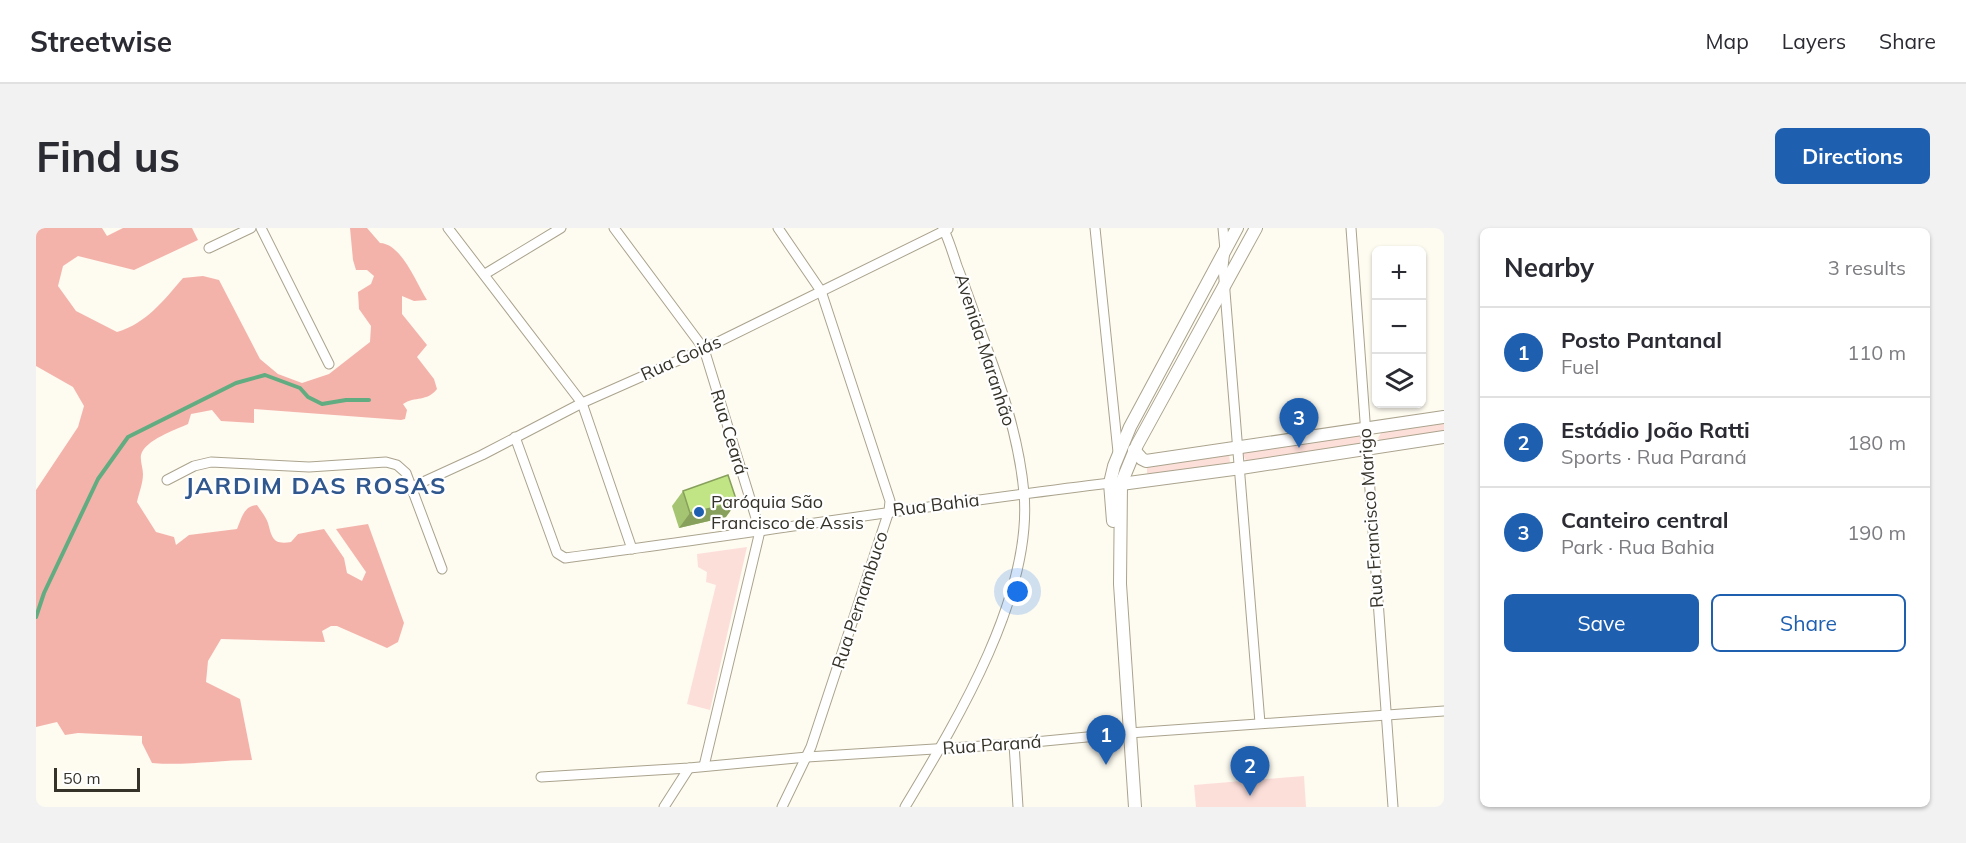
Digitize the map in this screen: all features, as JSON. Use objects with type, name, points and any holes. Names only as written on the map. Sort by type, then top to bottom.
[{"type":"main road","points":[[1135,807],[1115,484],[1118,455],[1130,427],[1237,228]]},
{"type":"main road","points":[[1115,484],[1256,228]]},
{"type":"main road","points":[[1134,450],[1146,461],[1444,417]]},
{"type":"main road","name":"Rua Bahia","points":[[1115,484],[1240,468],[1444,437]]},
{"type":"main road","points":[[1146,461],[1142,466],[1142,476],[1148,480]]},
{"type":"street","points":[[209,248],[251,228]]},
{"type":"street","points":[[261,228],[329,364]]},
{"type":"street","points":[[448,228],[582,403],[632,549]]},
{"type":"street","points":[[485,274],[561,228]]},
{"type":"street","name":"Rua Ceará","points":[[614,228],[704,349],[760,531]]},
{"type":"street","name":"Rua Pernambuco","points":[[778,228],[821,291],[890,501],[889,511],[807,757],[782,807]]},
{"type":"street","points":[[1095,228],[1118,455]]},
{"type":"street","points":[[1223,228],[1225,250],[1223,267],[1260,723]]},
{"type":"street","name":"Rua Francisco Marigo","points":[[1351,228],[1393,807]]},
{"type":"street","name":"Rua Goiás","points":[[412,487],[582,403],[704,349],[945,229]]},
{"type":"street","name":"Avenida Maranhão","points":[[905,807],[974,684],[1004,615],[1018,564],[1023,528],[1024,493],[1001,386],[945,229]]},
{"type":"street","name":"Rua Bahia","points":[[515,437],[557,553],[565,558],[889,511],[1024,493],[1115,484]]},
{"type":"street","points":[[167,480],[194,466],[211,462],[309,467],[386,462],[397,465],[406,473],[442,570]]},
{"type":"street","points":[[704,766],[760,531]]},
{"type":"street","name":"Rua Paraná","points":[[541,777],[689,768],[807,757],[939,750],[1129,733],[1444,711]]},
{"type":"street","points":[[1014,744],[1018,807]]},
{"type":"street","points":[[664,807],[689,768]]},
{"type":"shaded area","points":[[36,228],[102,228],[107,236],[123,228],[192,228],[198,240],[134,270],[78,256],[63,266],[58,286],[76,311],[117,332],[146,317],[183,278],[203,276],[219,280],[260,359],[278,374],[302,383],[329,374],[370,342],[371,326],[359,309],[358,292],[371,284],[374,276],[367,270],[356,270],[350,228],[367,228],[380,243],[395,250],[408,266],[427,300],[414,301],[402,296],[402,314],[427,345],[417,357],[434,379],[437,389],[429,396],[403,404],[407,410],[405,419],[254,409],[254,423],[221,421],[212,410],[191,414],[188,424],[154,440],[141,455],[143,477],[137,502],[156,532],[174,537],[176,545],[189,535],[237,529],[246,510],[257,505],[267,521],[272,536],[277,541],[291,542],[298,534],[324,529],[344,558],[347,573],[362,581],[366,572],[336,529],[368,524],[404,623],[398,642],[387,648],[337,626],[331,626],[322,631],[325,642],[221,639],[208,661],[206,682],[240,699],[252,760],[152,763],[142,743],[142,736],[78,733],[65,735],[57,722],[36,727],[36,490],[78,427],[84,406],[73,387],[36,366]]},
{"type":"shaded area","points":[[1444,421],[1444,433],[1380,441],[1378,438],[1383,430]]},
{"type":"shaded area","points":[[1359,434],[1360,445],[1247,463],[1243,454],[1244,449]]},
{"type":"shaded area","points":[[1229,454],[1230,462],[1227,466],[1150,476],[1147,473],[1147,466]]},
{"type":"shaded area","points":[[747,547],[710,710],[687,704],[716,585],[706,582],[707,572],[698,567],[697,554]]},
{"type":"shaded area","points":[[1304,776],[1306,807],[1196,807],[1194,785]]},
{"type":"building","points":[[728,475],[737,502],[690,513],[683,491]]},
{"type":"waterway","points":[[36,617],[44,593],[98,479],[128,437],[236,383],[265,375],[300,388],[308,397],[322,404],[346,400],[369,400]]},
{"type":"place","name":"Canteiro central","points":[[1299,448]]},
{"type":"place","name":"Paróquia São Francisco de Assis","points":[[699,512]]},
{"type":"place","name":"Posto Pantanal","points":[[1106,765]]},
{"type":"place","name":"Estádio João Ratti","points":[[1250,796]]},
{"type":"district","name":"JARDIM DAS ROSAS","points":[[316,486]]}]
